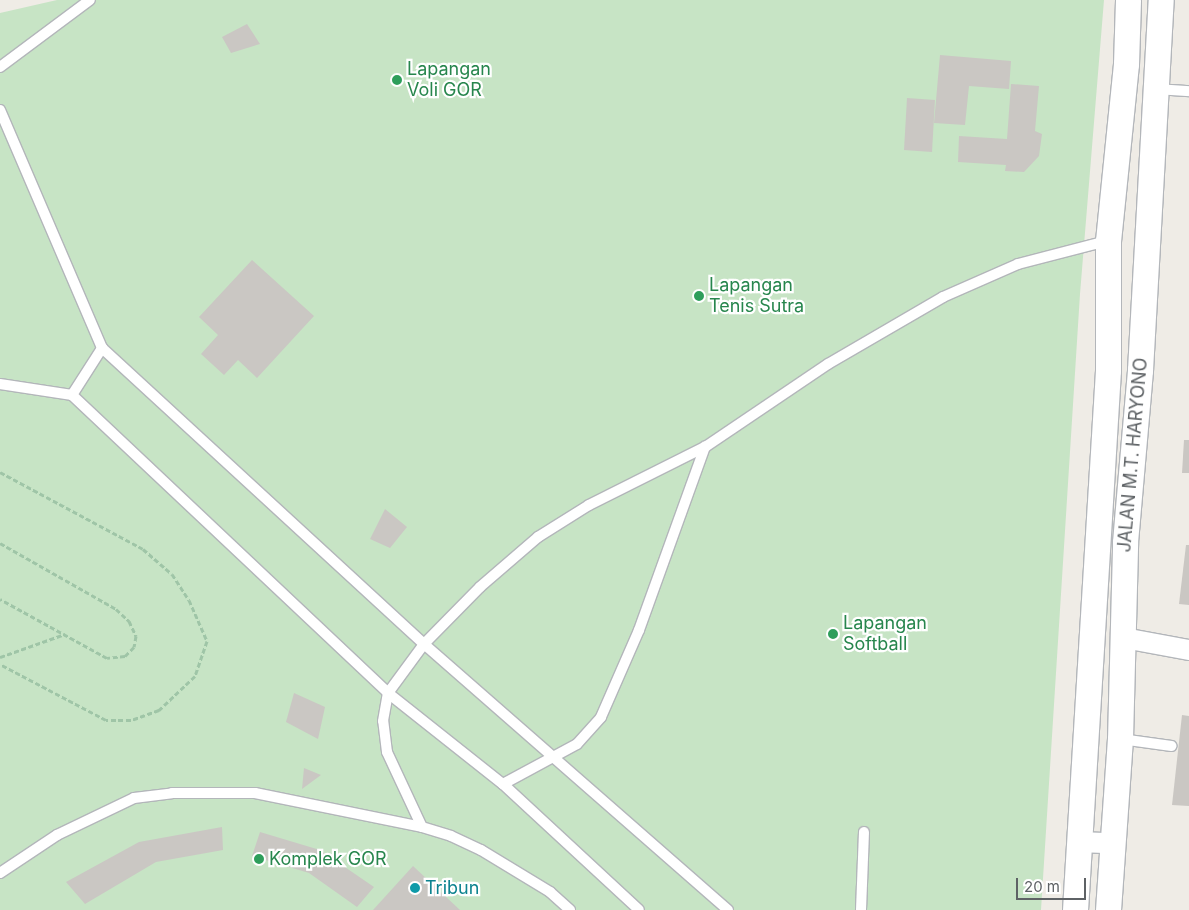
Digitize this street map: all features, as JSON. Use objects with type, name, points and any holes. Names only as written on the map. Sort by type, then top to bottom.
[{"type":"street","points":[[1076,910],[1078,842],[1108,370],[1108,241],[1126,64],[1128,0]]},
{"type":"street","name":"JALAN M.T. HARYONO","points":[[1108,910],[1111,842],[1120,739],[1125,542],[1140,370],[1161,0]]},
{"type":"street","points":[[1108,370],[1140,370]]},
{"type":"street","points":[[1124,638],[1189,650]]},
{"type":"street","points":[[1078,842],[1111,842]]},
{"type":"lane","points":[[0,67],[90,0]]},
{"type":"lane","points":[[1157,89],[1189,92]]},
{"type":"lane","points":[[0,110],[102,348],[424,644],[728,910]]},
{"type":"lane","points":[[422,827],[387,752],[383,721],[388,693],[424,644],[480,587],[538,538],[589,505],[705,447],[828,364],[942,297],[1018,264],[1108,241]]},
{"type":"lane","points":[[72,395],[102,348]]},
{"type":"lane","points":[[0,384],[72,395],[388,693],[503,784],[639,910]]},
{"type":"lane","points":[[503,784],[577,744],[601,717],[639,630],[705,447]]},
{"type":"lane","points":[[1120,739],[1172,746]]},
{"type":"lane","points":[[0,873],[56,835],[134,798],[172,793],[255,793],[422,827],[481,850],[550,892],[570,910]]},
{"type":"lane","points":[[861,910],[864,832]]},
{"type":"path","points":[[0,472],[143,549],[172,574],[189,600],[207,641],[195,676],[158,710],[131,720],[106,720],[0,664]]},
{"type":"path","points":[[0,543],[116,609],[129,621],[136,636],[134,647],[125,656],[107,658],[0,599]]},
{"type":"path","points":[[0,658],[66,634]]},
{"type":"green space","points":[[57,0],[1104,0],[1080,294],[1041,910],[0,910],[0,13]]},
{"type":"building","points":[[247,24],[260,44],[231,53],[222,37]]},
{"type":"building","points":[[940,55],[1011,61],[1009,89],[969,86],[965,125],[934,123]]},
{"type":"building","points":[[1011,84],[1039,86],[1035,131],[1042,134],[1039,156],[1024,172],[1005,171],[1006,165],[958,162],[959,136],[1007,139]]},
{"type":"building","points":[[907,98],[935,100],[932,152],[904,150]]},
{"type":"building","points":[[252,260],[314,316],[257,378],[238,360],[224,375],[201,354],[218,335],[199,317]]},
{"type":"building","points":[[1184,440],[1189,440],[1189,473],[1182,473]]},
{"type":"building","points":[[385,509],[407,527],[390,548],[370,539]]},
{"type":"building","points":[[1186,545],[1189,545],[1189,605],[1179,604]]},
{"type":"building","points":[[294,693],[325,707],[318,739],[286,722]]},
{"type":"building","points":[[1182,715],[1189,716],[1189,806],[1172,805]]},
{"type":"building","points":[[304,768],[321,775],[302,789]]},
{"type":"building","points":[[222,827],[223,850],[156,862],[85,904],[66,882],[139,842]]},
{"type":"building","points":[[260,832],[320,850],[374,887],[357,907],[309,873],[252,856]]},
{"type":"building","name":"Tribun","points":[[413,866],[460,910],[373,910]]},
{"type":"place","name":"Lapangan Voli GOR","points":[[397,80]]},
{"type":"place","name":"Lapangan Tenis Sutra","points":[[699,296]]},
{"type":"place","name":"Lapangan Softball","points":[[833,634]]},
{"type":"place","name":"Komplek GOR","points":[[259,859]]},
{"type":"place","name":"Tribun","points":[[415,888]]}]
